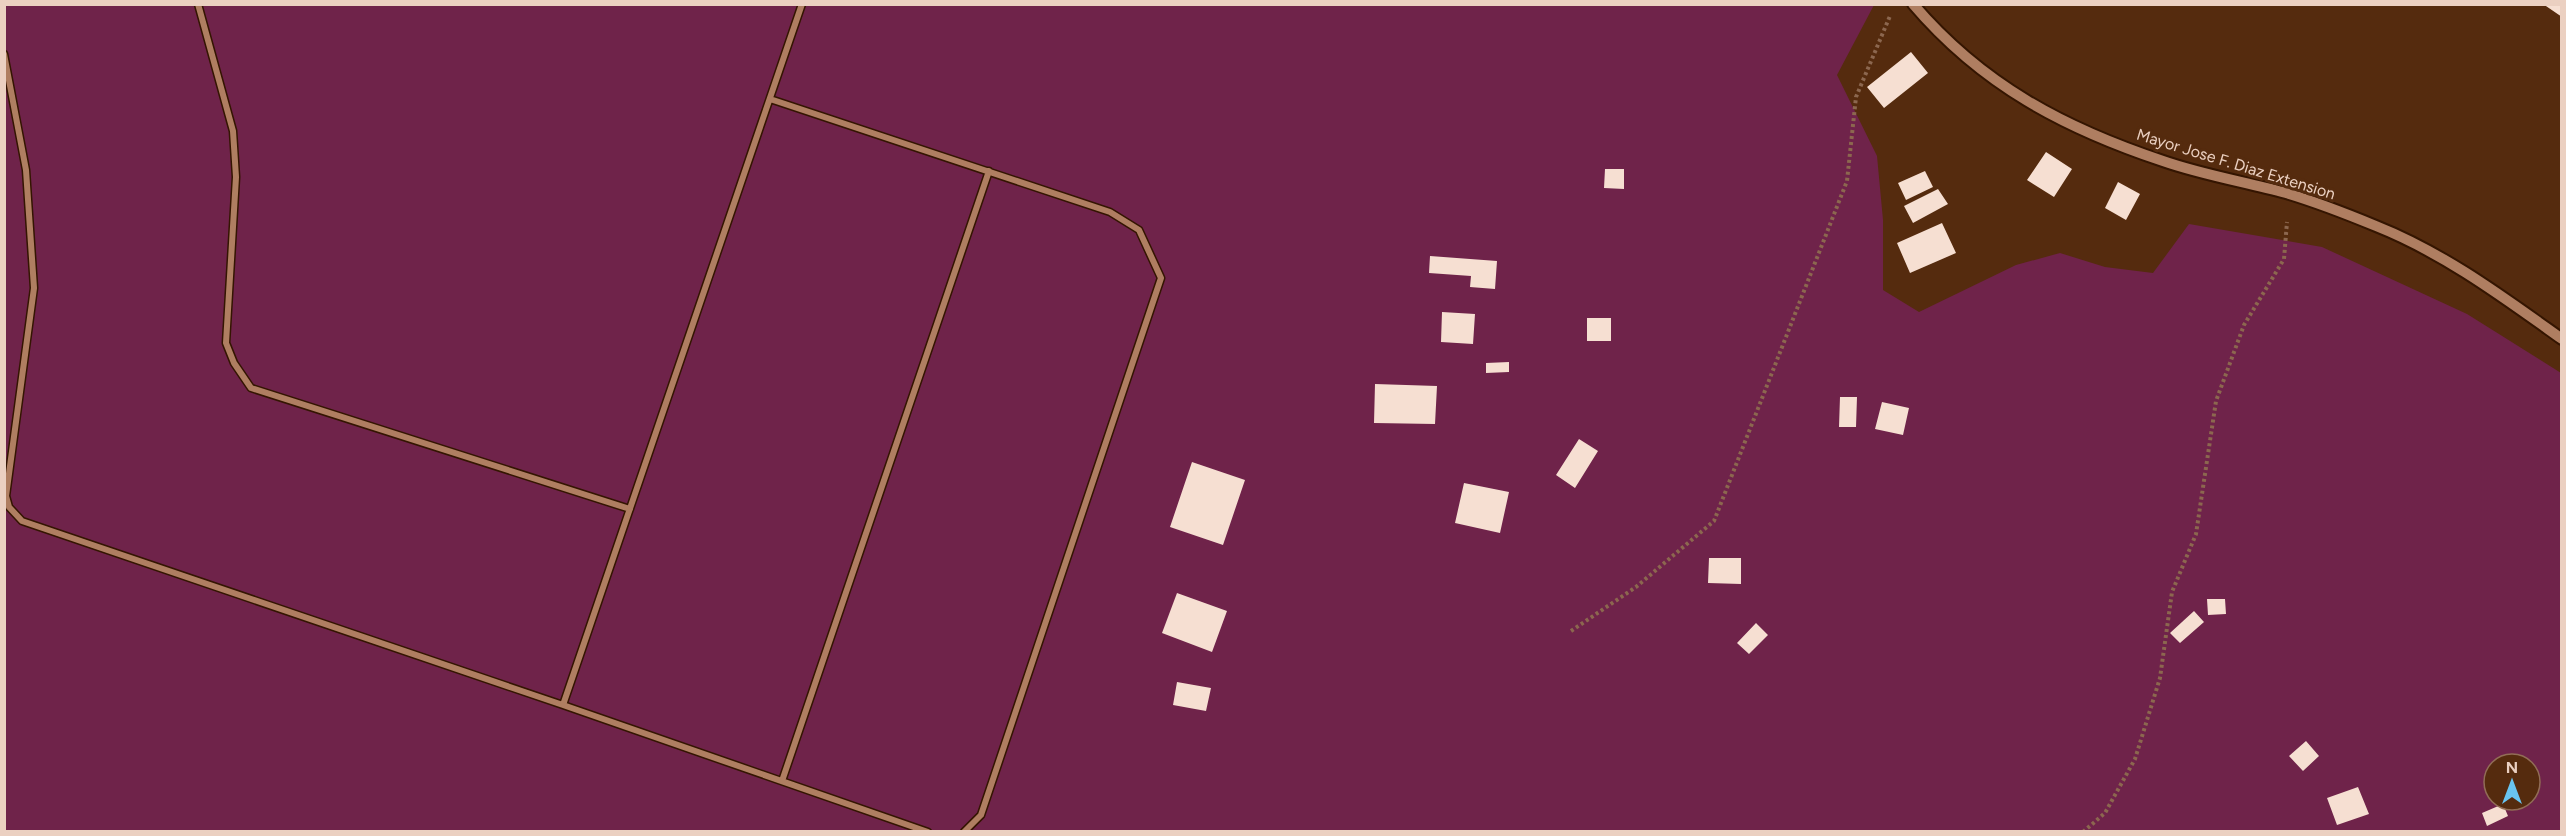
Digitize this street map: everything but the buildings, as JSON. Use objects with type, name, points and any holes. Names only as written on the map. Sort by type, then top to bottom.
[{"type":"street","points":[[198,4],[233,131],[236,177],[226,343],[234,363],[251,388],[630,509]]},
{"type":"street","points":[[563,705],[802,4]]},
{"type":"street","name":"Mayor Jose F. Diaz Extension","points":[[1913,4],[1938,34],[1987,76],[2056,118],[2164,161],[2289,194],[2378,226],[2477,278],[2562,339]]},
{"type":"street","points":[[4,54],[26,170],[34,288],[6,496],[9,507],[22,521],[928,831]]},
{"type":"street","points":[[770,99],[1110,212],[1139,230],[1161,278],[981,814],[964,831]]},
{"type":"street","points":[[782,781],[989,171]]},
{"type":"path","points":[[1571,631],[1636,587],[1714,521],[1847,181],[1856,97],[1890,15]]},
{"type":"path","points":[[2083,831],[2105,813],[2135,759],[2160,678],[2172,591],[2196,534],[2216,401],[2244,325],[2284,259],[2289,194]]},
{"type":"shaded area","points":[[5,5],[1874,5],[1837,75],[1877,156],[1883,220],[1883,290],[1919,312],[2016,265],[2060,253],[2105,267],[2153,273],[2189,224],[2322,247],[2467,314],[2561,373],[2561,831],[5,832]]}]
